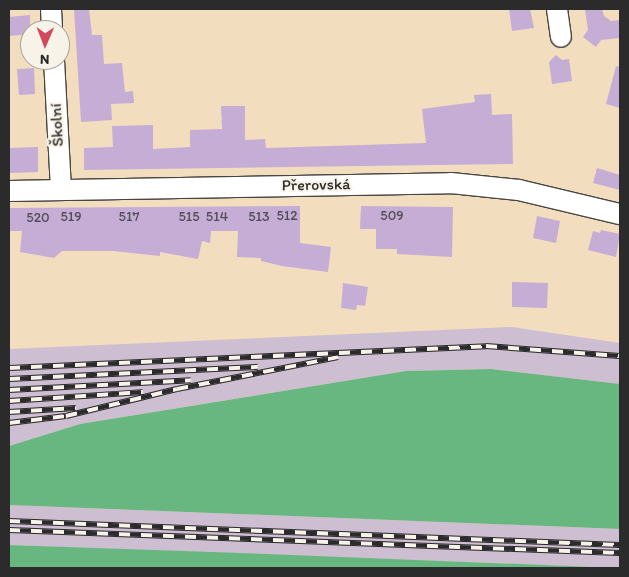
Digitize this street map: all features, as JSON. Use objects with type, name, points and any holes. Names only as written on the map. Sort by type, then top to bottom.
[{"type":"street","points":[[557,9],[561,37]]},
{"type":"street","name":"Školní","points":[[55,70],[61,190]]},
{"type":"street","name":"Přerovská","points":[[9,191],[451,183],[519,190],[620,214]]},
{"type":"shaded area","points":[[512,327],[620,343],[620,384],[491,369],[406,371],[80,424],[9,446],[9,349]]},
{"type":"shaded area","points":[[9,505],[620,529],[620,568],[9,545]]},
{"type":"green space","points":[[491,369],[620,384],[620,529],[9,505],[9,446],[80,424],[406,371]]},
{"type":"green space","points":[[9,545],[241,553],[620,568],[9,568]]},
{"type":"building","points":[[74,9],[89,9],[92,35],[102,35],[104,64],[122,63],[125,92],[133,91],[134,103],[111,104],[112,120],[81,122]]},
{"type":"building","points":[[509,9],[530,9],[534,28],[512,31]]},
{"type":"building","points":[[585,9],[602,9],[604,16],[611,21],[620,20],[620,38],[601,40],[596,47],[583,37],[588,30]]},
{"type":"building","points":[[30,15],[30,20],[20,20],[20,35],[10,36],[9,17]]},
{"type":"building","points":[[556,55],[562,60],[569,59],[572,81],[552,84],[549,62]]},
{"type":"building","points":[[616,66],[620,67],[620,108],[606,104]]},
{"type":"building","points":[[17,69],[34,70],[35,94],[19,95]]},
{"type":"building","points":[[491,94],[492,115],[512,114],[513,164],[84,170],[84,148],[113,147],[112,126],[153,125],[153,149],[190,147],[190,130],[222,129],[221,106],[245,106],[245,140],[265,139],[266,148],[426,143],[422,109],[475,102],[474,95]]},
{"type":"building","points":[[38,147],[38,172],[9,173],[9,148]]},
{"type":"building","points":[[597,168],[620,175],[620,190],[593,183]]},
{"type":"building","points":[[300,206],[300,243],[331,247],[328,272],[282,266],[261,261],[261,258],[237,257],[238,231],[211,231],[210,243],[202,241],[198,259],[160,252],[160,256],[113,251],[62,251],[54,258],[20,252],[22,231],[9,231],[9,208]]},
{"type":"building","points":[[361,206],[453,207],[452,257],[397,254],[397,249],[376,249],[376,229],[360,229]]},
{"type":"building","points":[[537,216],[560,221],[556,243],[533,238]]},
{"type":"building","points":[[601,230],[620,234],[616,257],[588,250],[593,231],[600,233]]},
{"type":"building","points":[[512,282],[548,283],[547,308],[512,307]]},
{"type":"building","points":[[343,283],[368,287],[365,306],[357,305],[356,310],[341,308]]},
{"type":"railway","points":[[9,368],[486,346],[620,356]]},
{"type":"railway","points":[[9,423],[66,416],[177,389],[338,357]]},
{"type":"railway","points":[[9,379],[258,367]]},
{"type":"railway","points":[[9,390],[191,380]]},
{"type":"railway","points":[[9,401],[143,392]]},
{"type":"railway","points":[[9,412],[76,408]]},
{"type":"railway","points":[[9,521],[620,545]]},
{"type":"railway","points":[[9,530],[620,553]]}]
